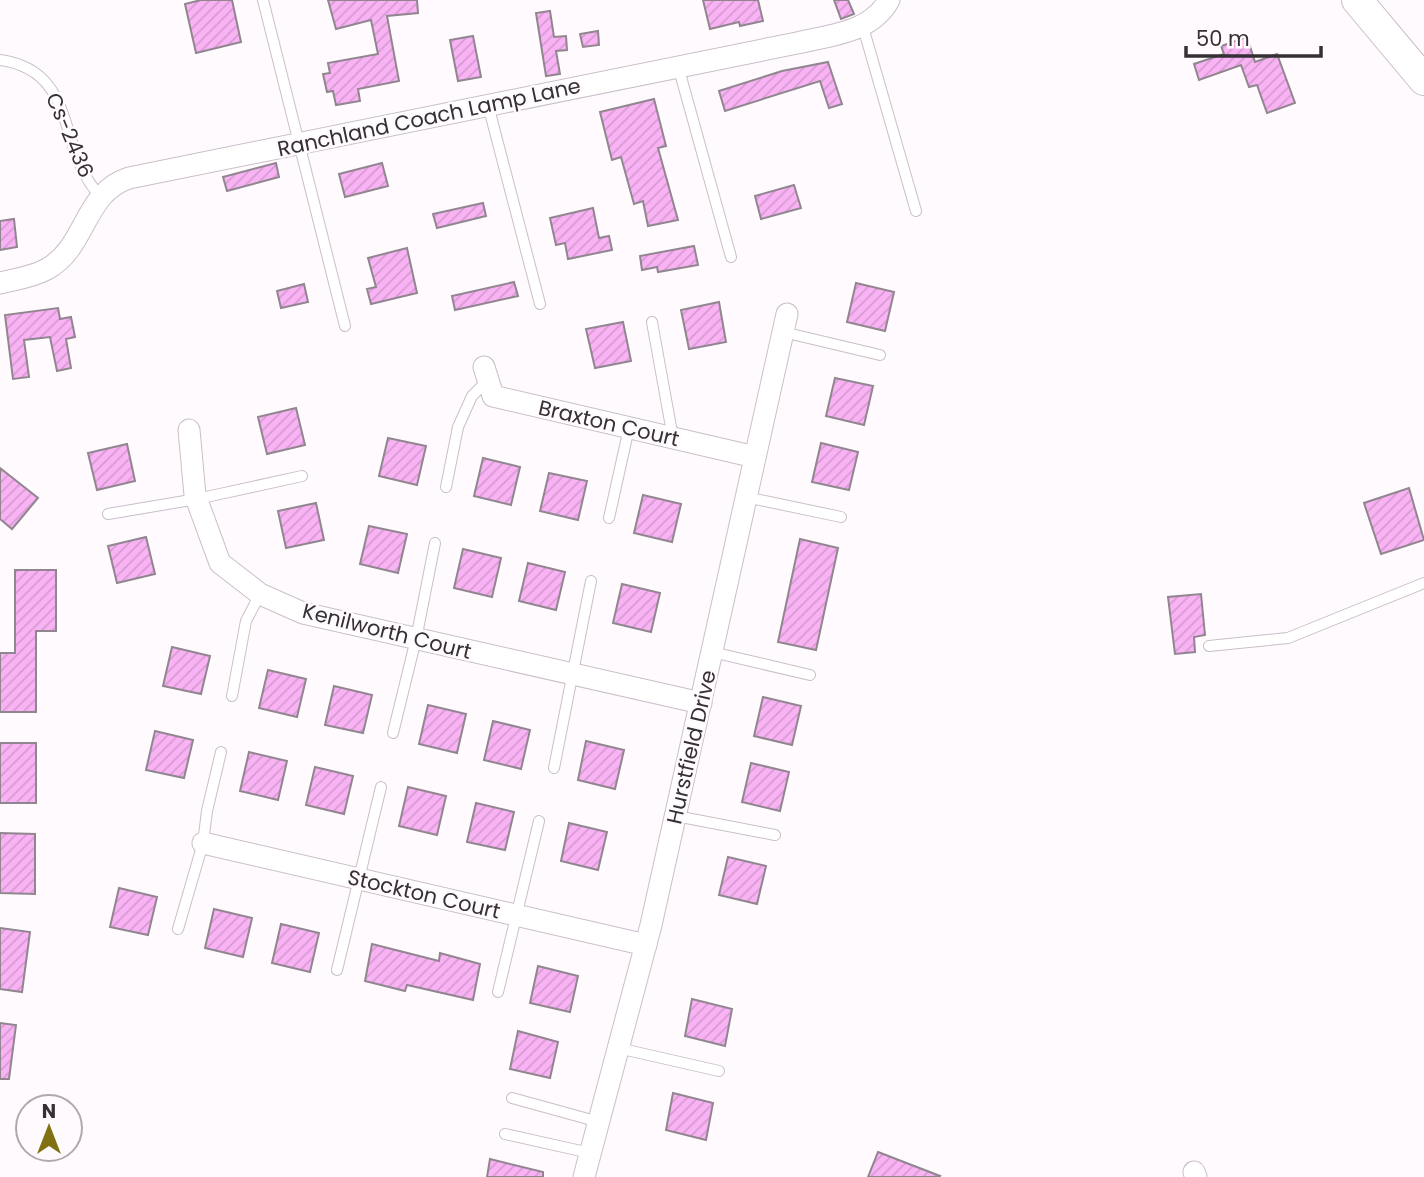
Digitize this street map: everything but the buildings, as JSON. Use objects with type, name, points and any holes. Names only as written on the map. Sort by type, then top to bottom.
[{"type":"main road","points":[[1357,0],[1424,80]]},
{"type":"street","points":[[863,27],[884,9],[889,0]]},
{"type":"street","name":"Ranchland Coach Lamp Lane","points":[[0,283],[32,276],[63,258],[74,244],[100,196],[116,183],[129,178],[863,27]]},
{"type":"street","name":"Hurstfield Drive","points":[[584,1177],[646,945],[785,323]]},
{"type":"street","name":"Braxton Court","points":[[486,374],[493,396],[755,457]]},
{"type":"street","name":"Kenilworth Court","points":[[189,430],[197,499],[220,563],[260,594],[303,613],[701,703]]},
{"type":"street","name":"Stockton Court","points":[[203,843],[646,945]]},
{"type":"lane","points":[[263,0],[345,326]]},
{"type":"lane","points":[[863,27],[916,211]]},
{"type":"lane","name":"Cs-2436","points":[[0,60],[16,62],[32,69],[45,80],[55,95],[87,182],[100,196]]},
{"type":"lane","points":[[678,66],[731,257]]},
{"type":"lane","points":[[488,105],[540,304]]},
{"type":"lane","points":[[652,322],[673,438]]},
{"type":"lane","points":[[785,323],[880,355]]},
{"type":"lane","points":[[446,487],[458,427],[472,396],[486,374]]},
{"type":"lane","points":[[609,518],[629,428]]},
{"type":"lane","points":[[108,514],[197,499],[302,476]]},
{"type":"lane","points":[[746,497],[841,517]]},
{"type":"lane","points":[[393,733],[416,639],[435,543]]},
{"type":"lane","points":[[554,768],[591,581]]},
{"type":"lane","points":[[1209,646],[1288,638],[1424,583]]},
{"type":"lane","points":[[232,696],[246,621],[260,594]]},
{"type":"lane","points":[[712,652],[810,675]]},
{"type":"lane","points":[[178,929],[203,843],[207,811],[221,752]]},
{"type":"lane","points":[[337,970],[380,787]]},
{"type":"lane","points":[[676,816],[775,835]]},
{"type":"lane","points":[[498,992],[539,821]]},
{"type":"lane","points":[[618,1048],[719,1071]]},
{"type":"lane","points":[[512,1097],[598,1122]]},
{"type":"lane","points":[[505,1134],[590,1153]]}]
